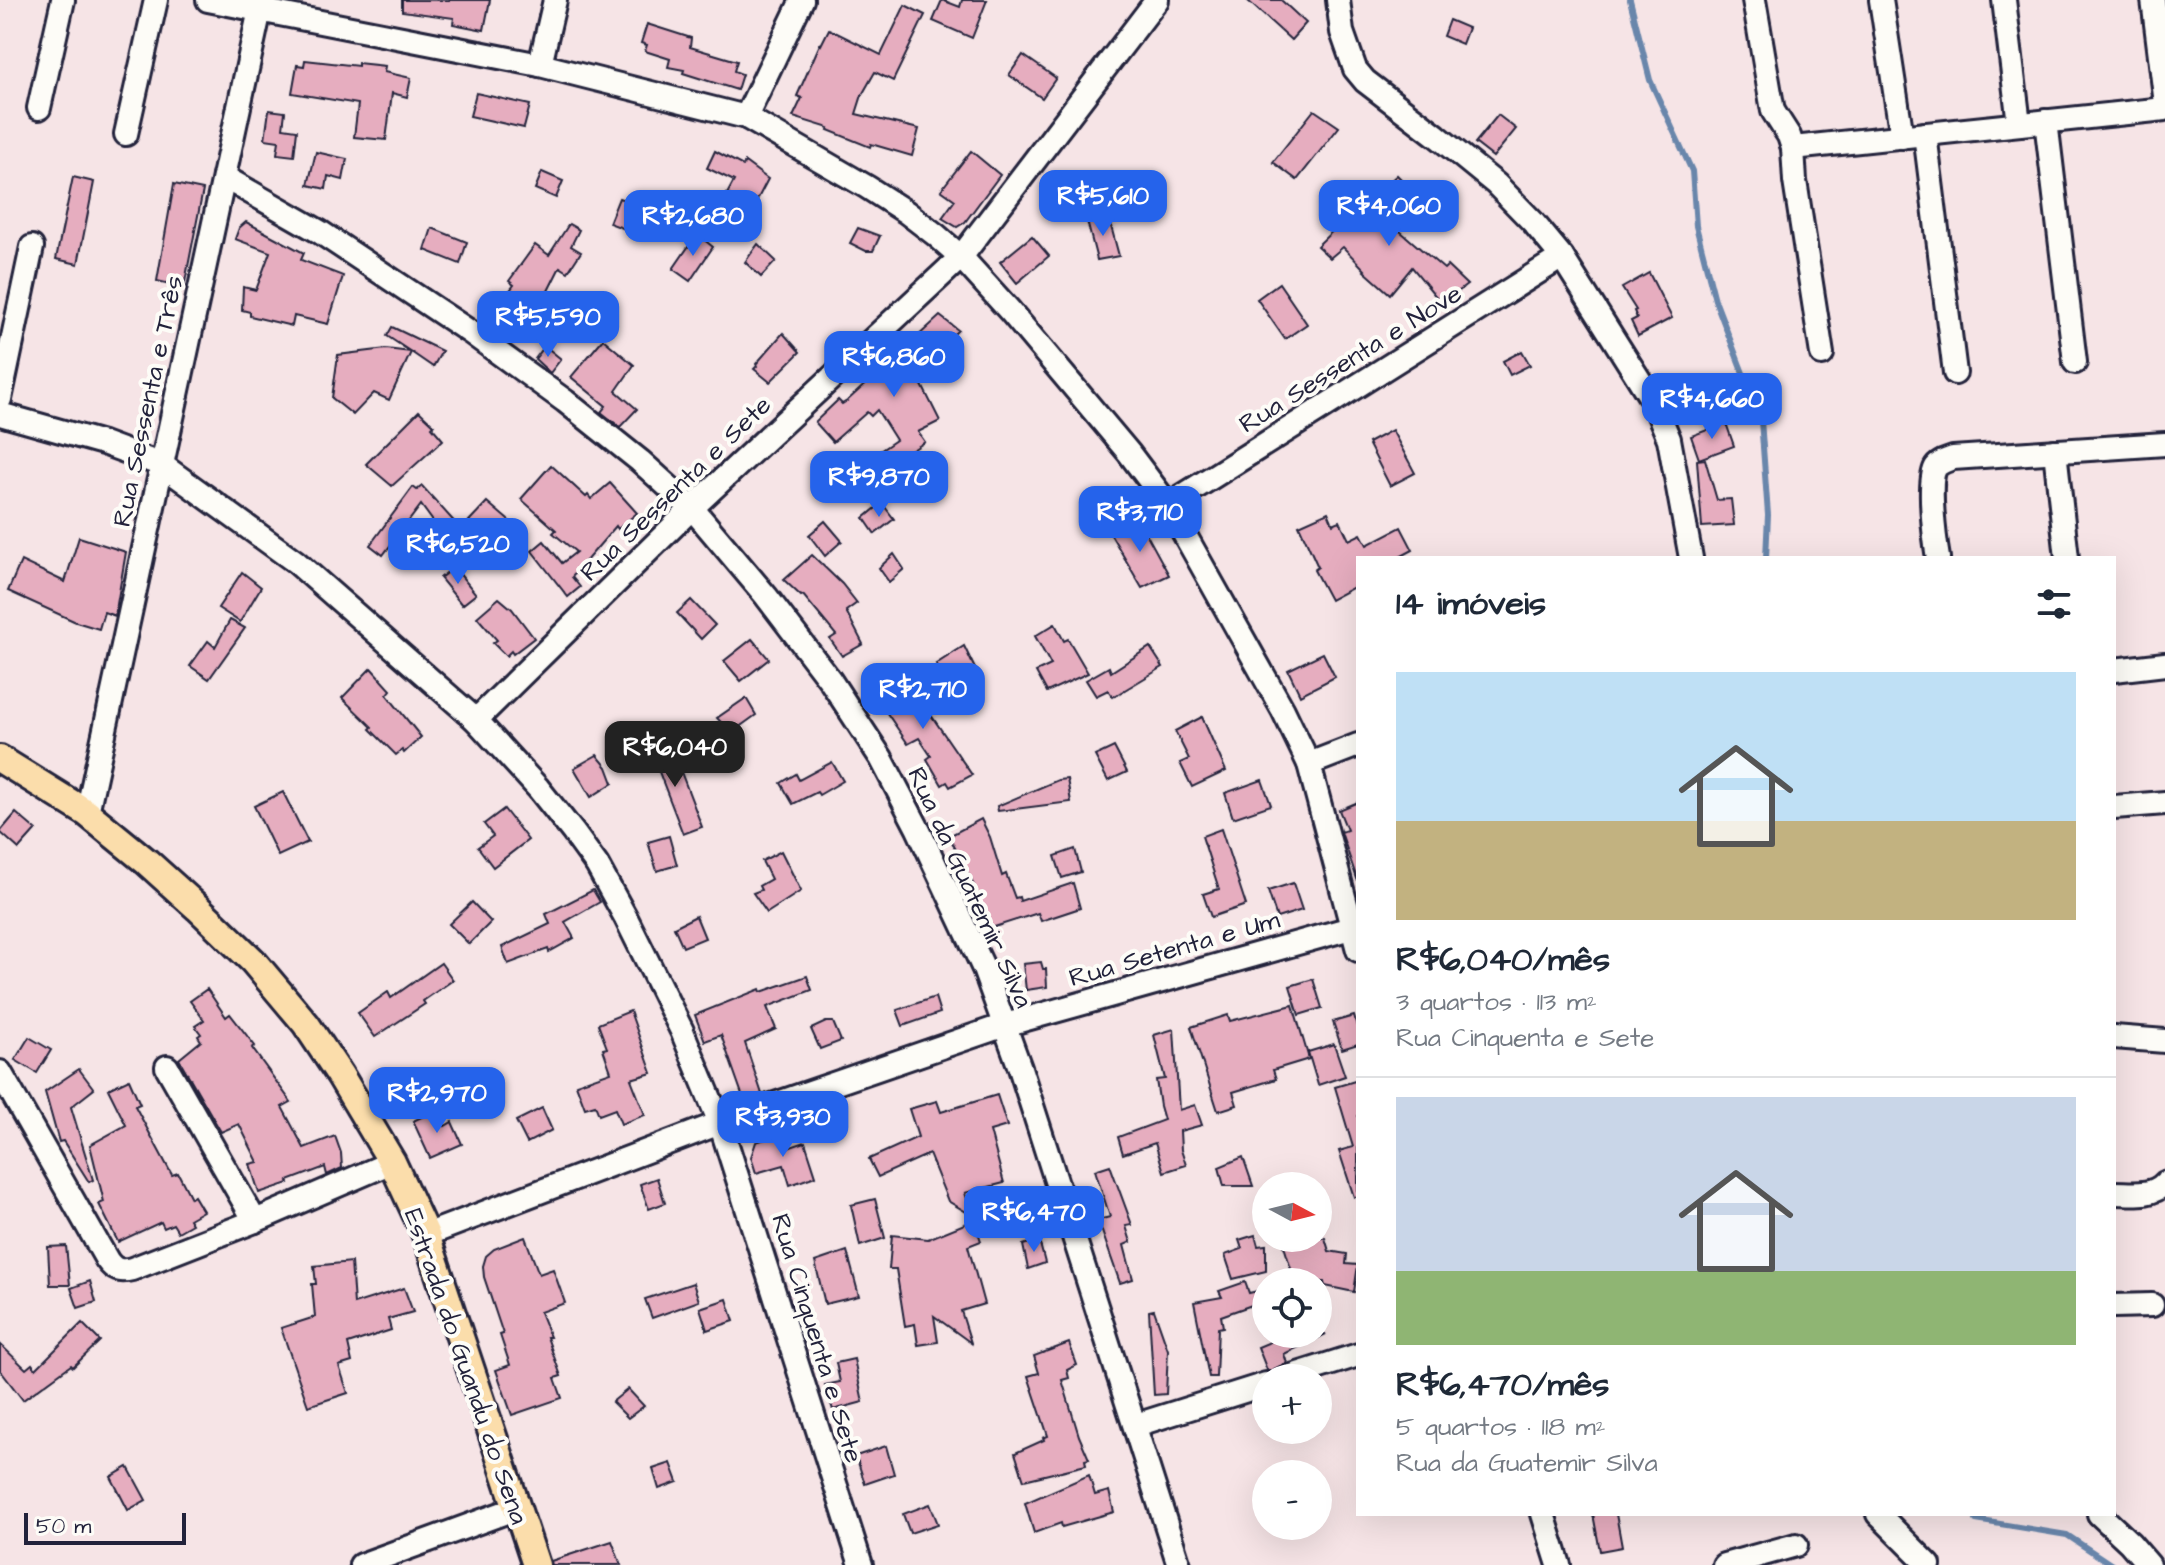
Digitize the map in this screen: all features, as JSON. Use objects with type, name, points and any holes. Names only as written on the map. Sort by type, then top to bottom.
[{"type":"main road","name":"Estrada do Guandu do Sena","points":[[0,759],[87,813],[147,862],[253,961],[306,1024],[340,1075],[392,1162],[426,1235],[536,1565]]},
{"type":"street","points":[[39,108],[63,0]]},
{"type":"street","points":[[126,134],[156,0]]},
{"type":"street","points":[[208,0],[261,6],[540,65],[746,117],[906,212],[961,257],[1129,453],[1168,505],[1283,710],[1309,764],[1356,944]]},
{"type":"street","points":[[540,65],[555,0]]},
{"type":"street","points":[[746,117],[802,0]]},
{"type":"street","name":"Rua Sessenta e Sete","points":[[476,720],[692,508],[961,257],[1157,0]]},
{"type":"street","points":[[1338,0],[1348,54],[1365,81],[1496,184],[1562,257],[1663,421],[1691,556]]},
{"type":"street","points":[[1754,0],[1773,111],[1793,148],[1795,181],[1822,354]]},
{"type":"street","points":[[1881,0],[1913,135],[1955,373]]},
{"type":"street","points":[[2004,0],[2019,124]]},
{"type":"street","points":[[2153,0],[2165,96]]},
{"type":"street","name":"Rua Sessenta e Três","points":[[87,813],[261,6]]},
{"type":"street","points":[[1793,148],[2165,109]]},
{"type":"street","points":[[2046,121],[2075,362]]},
{"type":"street","name":"Rua da Guatemir Silva","points":[[224,177],[320,232],[470,332],[627,451],[692,508],[830,680],[881,758],[918,829],[977,954],[1005,1025],[1179,1565]]},
{"type":"street","points":[[0,399],[32,247]]},
{"type":"street","name":"Rua Sessenta e Nove","points":[[1168,505],[1562,257]]},
{"type":"street","name":"Rua Cinquenta e Sete","points":[[0,414],[103,443],[162,465],[296,562],[476,720],[538,788],[597,865],[682,1031],[720,1123],[861,1565]]},
{"type":"street","points":[[1938,556],[1932,486],[1937,465],[1953,458],[2165,444]]},
{"type":"street","points":[[2055,451],[2067,556]]},
{"type":"street","points":[[2116,670],[2165,664]]},
{"type":"street","points":[[1309,764],[1356,746]]},
{"type":"street","points":[[2116,807],[2165,803]]},
{"type":"street","name":"Rua Setenta e Um","points":[[426,1235],[720,1123],[1005,1025],[1351,928]]},
{"type":"street","points":[[2116,1037],[2165,1041]]},
{"type":"street","points":[[167,1067],[255,1221]]},
{"type":"street","points":[[0,1072],[107,1260],[117,1269],[132,1269],[255,1221],[392,1162]]},
{"type":"street","points":[[2116,1193],[2147,1193],[2159,1190],[2165,1183]]},
{"type":"street","points":[[2116,1306],[2152,1305]]},
{"type":"street","points":[[1329,1364],[1356,1356]]},
{"type":"street","points":[[1136,1425],[1252,1388]]},
{"type":"street","points":[[361,1565],[517,1508]]},
{"type":"street","points":[[1544,1516],[1559,1565]]},
{"type":"street","points":[[1879,1516],[1929,1565]]},
{"type":"street","points":[[2101,1516],[2149,1565]]},
{"type":"street","points":[[1724,1565],[1796,1545]]},
{"type":"building","points":[[402,0],[490,0],[484,30],[453,24],[454,18],[402,11]]},
{"type":"building","points":[[942,0],[960,7],[962,0],[987,0],[972,38],[933,21]]},
{"type":"building","points":[[1247,0],[1281,0],[1306,23],[1291,40]]},
{"type":"building","points":[[905,5],[925,15],[893,81],[875,72],[856,114],[919,129],[912,156],[871,144],[870,147],[829,128],[793,117],[802,98],[797,96],[829,29],[881,55]]},
{"type":"building","points":[[1449,20],[1468,28],[1462,44],[1443,36]]},
{"type":"building","points":[[647,24],[691,38],[690,47],[737,61],[734,71],[742,74],[737,90],[668,67],[670,59],[645,51],[647,45],[641,43]]},
{"type":"building","points":[[1023,55],[1056,78],[1042,98],[1009,75]]},
{"type":"building","points":[[305,60],[385,66],[384,72],[411,78],[407,97],[392,93],[386,140],[354,137],[358,104],[292,93],[297,65],[304,66]]},
{"type":"building","points":[[476,93],[530,105],[524,128],[470,116]]},
{"type":"building","points":[[269,110],[285,112],[283,128],[297,130],[294,156],[277,154],[279,141],[265,139]]},
{"type":"building","points":[[1314,110],[1339,127],[1297,180],[1273,162]]},
{"type":"building","points":[[1498,115],[1516,129],[1493,157],[1475,143]]},
{"type":"building","points":[[715,151],[743,166],[745,162],[768,179],[753,208],[727,194],[734,181],[707,168]]},
{"type":"building","points":[[971,151],[1000,175],[965,222],[957,227],[942,218],[955,200],[941,190]]},
{"type":"building","points":[[316,152],[347,159],[343,180],[328,176],[326,189],[308,185]]},
{"type":"building","points":[[542,172],[563,181],[556,198],[535,189]]},
{"type":"building","points":[[1397,175],[1407,185],[1379,213],[1467,285],[1442,304],[1412,267],[1390,294],[1343,247],[1330,258],[1317,246]]},
{"type":"building","points":[[73,177],[94,182],[78,264],[56,259]]},
{"type":"building","points":[[174,184],[203,190],[184,287],[157,281]]},
{"type":"building","points":[[619,198],[666,216],[662,235],[630,226],[628,230],[609,223]]},
{"type":"building","points":[[1108,215],[1119,256],[1097,260],[1087,221]]},
{"type":"building","points":[[246,222],[304,253],[301,260],[343,276],[328,324],[294,316],[292,326],[250,316],[250,312],[242,310],[243,287],[256,290],[270,252],[235,239],[239,228]]},
{"type":"building","points":[[569,224],[579,230],[571,246],[581,252],[568,272],[560,267],[539,309],[508,293],[514,285],[509,281],[535,245],[549,255]]},
{"type":"building","points":[[432,228],[467,242],[460,264],[425,250]]},
{"type":"building","points":[[858,228],[880,236],[873,251],[850,243]]},
{"type":"building","points":[[697,234],[713,247],[690,281],[673,269]]},
{"type":"building","points":[[1032,236],[1049,256],[1017,283],[1000,262]]},
{"type":"building","points":[[758,244],[776,261],[761,277],[745,262]]},
{"type":"building","points":[[1649,273],[1672,318],[1638,336],[1631,321],[1637,318],[1636,310],[1622,288]]},
{"type":"building","points":[[1279,283],[1307,324],[1285,339],[1257,299]]},
{"type":"building","points":[[940,316],[958,330],[914,374],[940,421],[918,432],[925,442],[897,460],[899,462],[881,476],[868,459],[896,440],[877,410],[871,416],[867,412],[833,442],[815,422],[838,400],[842,404],[847,401]]},
{"type":"building","points":[[392,327],[442,351],[433,367],[387,336]]},
{"type":"building","points":[[783,333],[800,352],[770,382],[754,369]]},
{"type":"building","points":[[603,339],[634,365],[616,391],[637,409],[620,427],[601,412],[606,406],[571,377]]},
{"type":"building","points":[[545,346],[561,359],[550,373],[535,359]]},
{"type":"building","points":[[386,349],[411,352],[389,400],[374,393],[353,415],[332,398],[338,355]]},
{"type":"building","points":[[1522,351],[1530,365],[1510,375],[1503,361]]},
{"type":"building","points":[[419,411],[434,425],[432,427],[443,440],[392,486],[366,464]]},
{"type":"building","points":[[1726,423],[1734,446],[1699,459],[1691,436]]},
{"type":"building","points":[[1392,430],[1415,473],[1390,486],[1368,443]]},
{"type":"building","points":[[1705,459],[1717,500],[1731,499],[1734,525],[1702,527],[1697,460]]},
{"type":"building","points":[[551,465],[591,499],[610,483],[637,513],[618,529],[616,526],[572,577],[580,587],[568,597],[532,551],[544,541],[562,563],[576,552],[521,499]]},
{"type":"building","points":[[422,486],[469,538],[456,553],[421,505],[383,555],[370,545],[413,487],[417,490]]},
{"type":"building","points":[[487,502],[514,525],[497,545],[469,521]]},
{"type":"building","points":[[882,503],[894,519],[875,534],[864,518]]},
{"type":"building","points":[[1328,512],[1333,524],[1340,521],[1349,540],[1361,534],[1367,545],[1401,527],[1413,550],[1402,556],[1356,556],[1356,586],[1330,600],[1314,570],[1318,567],[1299,525]]},
{"type":"building","points":[[825,521],[842,541],[825,556],[809,535]]},
{"type":"building","points":[[1127,521],[1131,527],[1140,522],[1169,575],[1142,588],[1110,533]]},
{"type":"building","points":[[79,537],[126,552],[115,616],[104,612],[99,629],[76,622],[8,591],[21,561],[65,582]]},
{"type":"building","points":[[894,554],[904,569],[889,582],[879,568]]},
{"type":"building","points":[[812,555],[857,603],[846,611],[863,644],[842,656],[830,639],[836,635],[803,595],[784,580]]},
{"type":"building","points":[[454,567],[476,594],[462,605],[440,578]]},
{"type":"building","points":[[242,572],[261,587],[240,622],[218,608]]},
{"type":"building","points":[[499,598],[512,609],[534,638],[506,656],[493,643],[497,640],[477,617]]},
{"type":"building","points":[[691,600],[715,625],[701,639],[677,613]]},
{"type":"building","points":[[230,620],[245,628],[209,679],[190,666],[208,641],[215,647]]},
{"type":"building","points":[[1055,624],[1064,641],[1068,639],[1088,673],[1047,692],[1036,672],[1051,665],[1035,636]]},
{"type":"building","points":[[752,639],[769,659],[741,681],[724,661]]},
{"type":"building","points":[[964,646],[977,673],[952,689],[936,664]]},
{"type":"building","points":[[1150,647],[1163,667],[1113,697],[1108,690],[1096,696],[1086,680],[1109,667],[1111,672]]},
{"type":"building","points":[[1323,653],[1335,677],[1300,695],[1288,670]]},
{"type":"building","points":[[371,668],[391,690],[387,695],[421,737],[404,753],[402,750],[396,755],[342,698]]},
{"type":"building","points":[[905,677],[972,775],[950,787],[947,782],[942,785],[927,759],[931,756],[919,738],[908,744],[876,697]]},
{"type":"building","points":[[746,698],[756,715],[731,733],[717,718]]},
{"type":"building","points":[[1202,717],[1226,771],[1192,787],[1180,763],[1189,759],[1175,731]]},
{"type":"building","points":[[646,732],[681,772],[702,827],[683,834]]},
{"type":"building","points":[[1114,747],[1127,772],[1108,781],[1095,756]]},
{"type":"building","points":[[597,755],[607,767],[613,783],[591,797],[574,768]]},
{"type":"building","points":[[832,762],[843,781],[819,795],[817,792],[793,804],[781,783],[796,774],[799,780]]},
{"type":"building","points":[[1067,779],[1071,802],[998,811],[997,806]]},
{"type":"building","points":[[1262,780],[1271,805],[1233,818],[1225,793]]},
{"type":"building","points":[[283,792],[308,842],[278,856],[254,806]]},
{"type":"building","points":[[1356,803],[1356,876],[1341,832],[1347,830],[1339,810]]},
{"type":"building","points":[[504,809],[528,840],[493,867],[478,847],[493,836],[484,824]]},
{"type":"building","points":[[16,813],[36,830],[19,849],[0,832]]},
{"type":"building","points":[[981,819],[1002,876],[1006,874],[1015,898],[1019,897],[1020,901],[1073,883],[1080,908],[1041,921],[1038,913],[985,930],[975,888],[949,836]]},
{"type":"building","points":[[1221,829],[1246,905],[1211,917],[1203,894],[1219,889],[1202,836]]},
{"type":"building","points":[[669,836],[677,865],[657,871],[648,842]]},
{"type":"building","points":[[1075,849],[1081,872],[1062,878],[1055,856]]},
{"type":"building","points":[[781,851],[801,891],[767,913],[753,893],[761,890],[759,886],[771,879],[762,861]]},
{"type":"building","points":[[1293,883],[1302,910],[1277,918],[1268,891]]},
{"type":"building","points":[[593,890],[600,902],[565,922],[574,938],[549,952],[548,949],[508,964],[502,947],[550,924],[546,914]]},
{"type":"building","points":[[472,902],[491,922],[469,944],[449,924]]},
{"type":"building","points":[[696,916],[705,938],[683,947],[674,927]]},
{"type":"building","points":[[1041,962],[1043,969],[1046,969],[1047,987],[1026,990],[1023,964]]},
{"type":"building","points":[[441,963],[453,980],[423,1001],[425,1004],[375,1037],[358,1013],[388,992],[391,998]]},
{"type":"building","points":[[807,976],[812,990],[767,1007],[776,1029],[745,1043],[762,1094],[744,1100],[721,1035],[705,1041],[695,1015],[760,989],[761,992]]},
{"type":"building","points":[[1313,979],[1322,1008],[1299,1015],[1290,986]]},
{"type":"building","points":[[207,989],[226,1017],[230,1014],[255,1046],[252,1048],[291,1102],[282,1107],[304,1148],[335,1136],[342,1168],[327,1175],[325,1167],[259,1193],[250,1164],[258,1162],[239,1124],[221,1132],[179,1059],[201,1041],[198,1036],[201,1034],[195,1026],[204,1020],[190,1001]]},
{"type":"building","points":[[935,997],[940,1013],[903,1026],[897,1010]]},
{"type":"building","points":[[1293,1005],[1309,1059],[1273,1070],[1276,1079],[1233,1092],[1237,1105],[1218,1111],[1191,1027],[1228,1015],[1230,1021]]},
{"type":"building","points":[[630,1011],[652,1073],[631,1079],[645,1115],[621,1124],[615,1109],[599,1115],[595,1105],[585,1108],[576,1084],[611,1072],[603,1049],[607,1048],[598,1024]]},
{"type":"building","points":[[1354,1016],[1356,1045],[1342,1049],[1333,1022]]},
{"type":"building","points":[[833,1022],[841,1041],[820,1049],[811,1029]]},
{"type":"building","points":[[1174,1029],[1179,1110],[1195,1105],[1202,1125],[1180,1131],[1186,1165],[1164,1172],[1155,1143],[1123,1154],[1118,1137],[1164,1120],[1156,1080],[1165,1079],[1154,1035]]},
{"type":"building","points":[[29,1037],[51,1050],[37,1073],[15,1060]]},
{"type":"building","points":[[1334,1044],[1345,1076],[1318,1085],[1308,1052]]},
{"type":"building","points":[[79,1069],[94,1089],[71,1107],[93,1180],[89,1182],[63,1141],[59,1142],[45,1092]]},
{"type":"building","points":[[129,1079],[140,1104],[135,1106],[172,1175],[178,1173],[191,1198],[194,1196],[203,1211],[189,1219],[192,1224],[178,1232],[173,1224],[164,1228],[161,1222],[118,1242],[99,1204],[104,1202],[90,1145],[126,1125],[108,1089]]},
{"type":"building","points":[[1356,1081],[1356,1197],[1339,1151],[1353,1147],[1335,1087]]},
{"type":"building","points":[[997,1095],[1007,1126],[990,1131],[1004,1183],[965,1193],[973,1216],[948,1201],[929,1154],[878,1177],[869,1159],[918,1137],[909,1109],[937,1101],[941,1112]]},
{"type":"building","points":[[542,1108],[552,1130],[527,1143],[516,1121]]},
{"type":"building","points":[[432,1112],[437,1122],[442,1119],[445,1126],[452,1122],[462,1144],[430,1158],[413,1121]]},
{"type":"building","points":[[781,1134],[785,1149],[805,1142],[816,1176],[790,1185],[784,1165],[756,1173],[751,1157],[756,1142]]},
{"type":"building","points":[[1243,1157],[1252,1186],[1224,1186],[1219,1167]]},
{"type":"building","points":[[1110,1165],[1132,1225],[1126,1226],[1131,1242],[1124,1245],[1133,1279],[1120,1283],[1098,1220],[1110,1217],[1095,1170]]},
{"type":"building","points":[[657,1178],[665,1203],[649,1209],[640,1184]]},
{"type":"building","points":[[875,1199],[885,1238],[860,1246],[851,1205]]},
{"type":"building","points":[[974,1220],[981,1241],[968,1246],[984,1304],[961,1311],[971,1343],[934,1316],[938,1342],[918,1345],[915,1324],[905,1326],[896,1269],[889,1269],[892,1235],[928,1239]]},
{"type":"building","points":[[1252,1236],[1252,1252],[1266,1252],[1266,1268],[1252,1268],[1252,1274],[1233,1279],[1225,1255],[1242,1249],[1239,1240]]},
{"type":"building","points":[[525,1237],[539,1274],[553,1269],[565,1303],[540,1312],[561,1376],[555,1378],[562,1398],[512,1415],[496,1370],[510,1365],[483,1266],[486,1256],[494,1249]]},
{"type":"building","points":[[1039,1240],[1045,1263],[1028,1269],[1023,1245]]},
{"type":"building","points":[[66,1246],[70,1285],[50,1285],[48,1247]]},
{"type":"building","points":[[847,1251],[859,1296],[825,1304],[815,1262]]},
{"type":"building","points":[[1286,1252],[1347,1254],[1346,1264],[1356,1265],[1354,1292],[1332,1287],[1332,1268],[1291,1268]]},
{"type":"building","points":[[351,1262],[354,1304],[404,1288],[413,1312],[388,1319],[391,1330],[348,1344],[352,1362],[339,1366],[348,1393],[308,1406],[281,1328],[315,1317],[314,1266]]},
{"type":"building","points":[[90,1281],[96,1302],[78,1308],[71,1288]]},
{"type":"building","points":[[1245,1282],[1249,1293],[1252,1292],[1252,1305],[1221,1316],[1223,1327],[1218,1328],[1216,1377],[1209,1377],[1194,1302],[1222,1297],[1219,1291]]},
{"type":"building","points":[[693,1283],[699,1301],[652,1318],[645,1299]]},
{"type":"building","points":[[727,1299],[734,1321],[707,1330],[700,1308]]},
{"type":"building","points":[[1154,1310],[1168,1350],[1166,1394],[1154,1395],[1149,1311]]},
{"type":"building","points":[[82,1323],[100,1341],[73,1367],[71,1365],[23,1400],[0,1370],[0,1344],[26,1369],[32,1364],[36,1369]]},
{"type":"building","points":[[1069,1343],[1077,1365],[1067,1370],[1069,1378],[1062,1380],[1089,1459],[1085,1460],[1086,1465],[1024,1480],[1015,1453],[1048,1436],[1028,1376],[1039,1373],[1034,1356]]},
{"type":"building","points":[[1258,1348],[1297,1348],[1284,1354],[1287,1363],[1265,1364]]},
{"type":"building","points":[[854,1359],[863,1402],[833,1410],[825,1385],[840,1382],[836,1363]]},
{"type":"building","points":[[628,1389],[644,1406],[628,1418],[612,1402]]},
{"type":"building","points":[[886,1446],[894,1474],[865,1484],[856,1456]]},
{"type":"building","points":[[671,1463],[678,1482],[659,1489],[653,1469]]},
{"type":"building","points":[[128,1467],[146,1500],[128,1510],[111,1477]]},
{"type":"building","points":[[1089,1475],[1095,1495],[1109,1491],[1114,1512],[1062,1527],[1061,1523],[1034,1533],[1025,1503]]},
{"type":"building","points":[[930,1504],[938,1524],[910,1533],[903,1514]]},
{"type":"building","points":[[1593,1516],[1616,1516],[1622,1547],[1600,1551]]},
{"type":"building","points":[[612,1541],[621,1565],[552,1565],[551,1561]]},
{"type":"waterway","points":[[1630,0],[1650,80],[1692,171],[1696,226],[1715,300],[1761,420],[1768,515],[1766,556]]},
{"type":"waterway","points":[[1975,1516],[1976,1520],[2067,1535],[2112,1565]]}]
